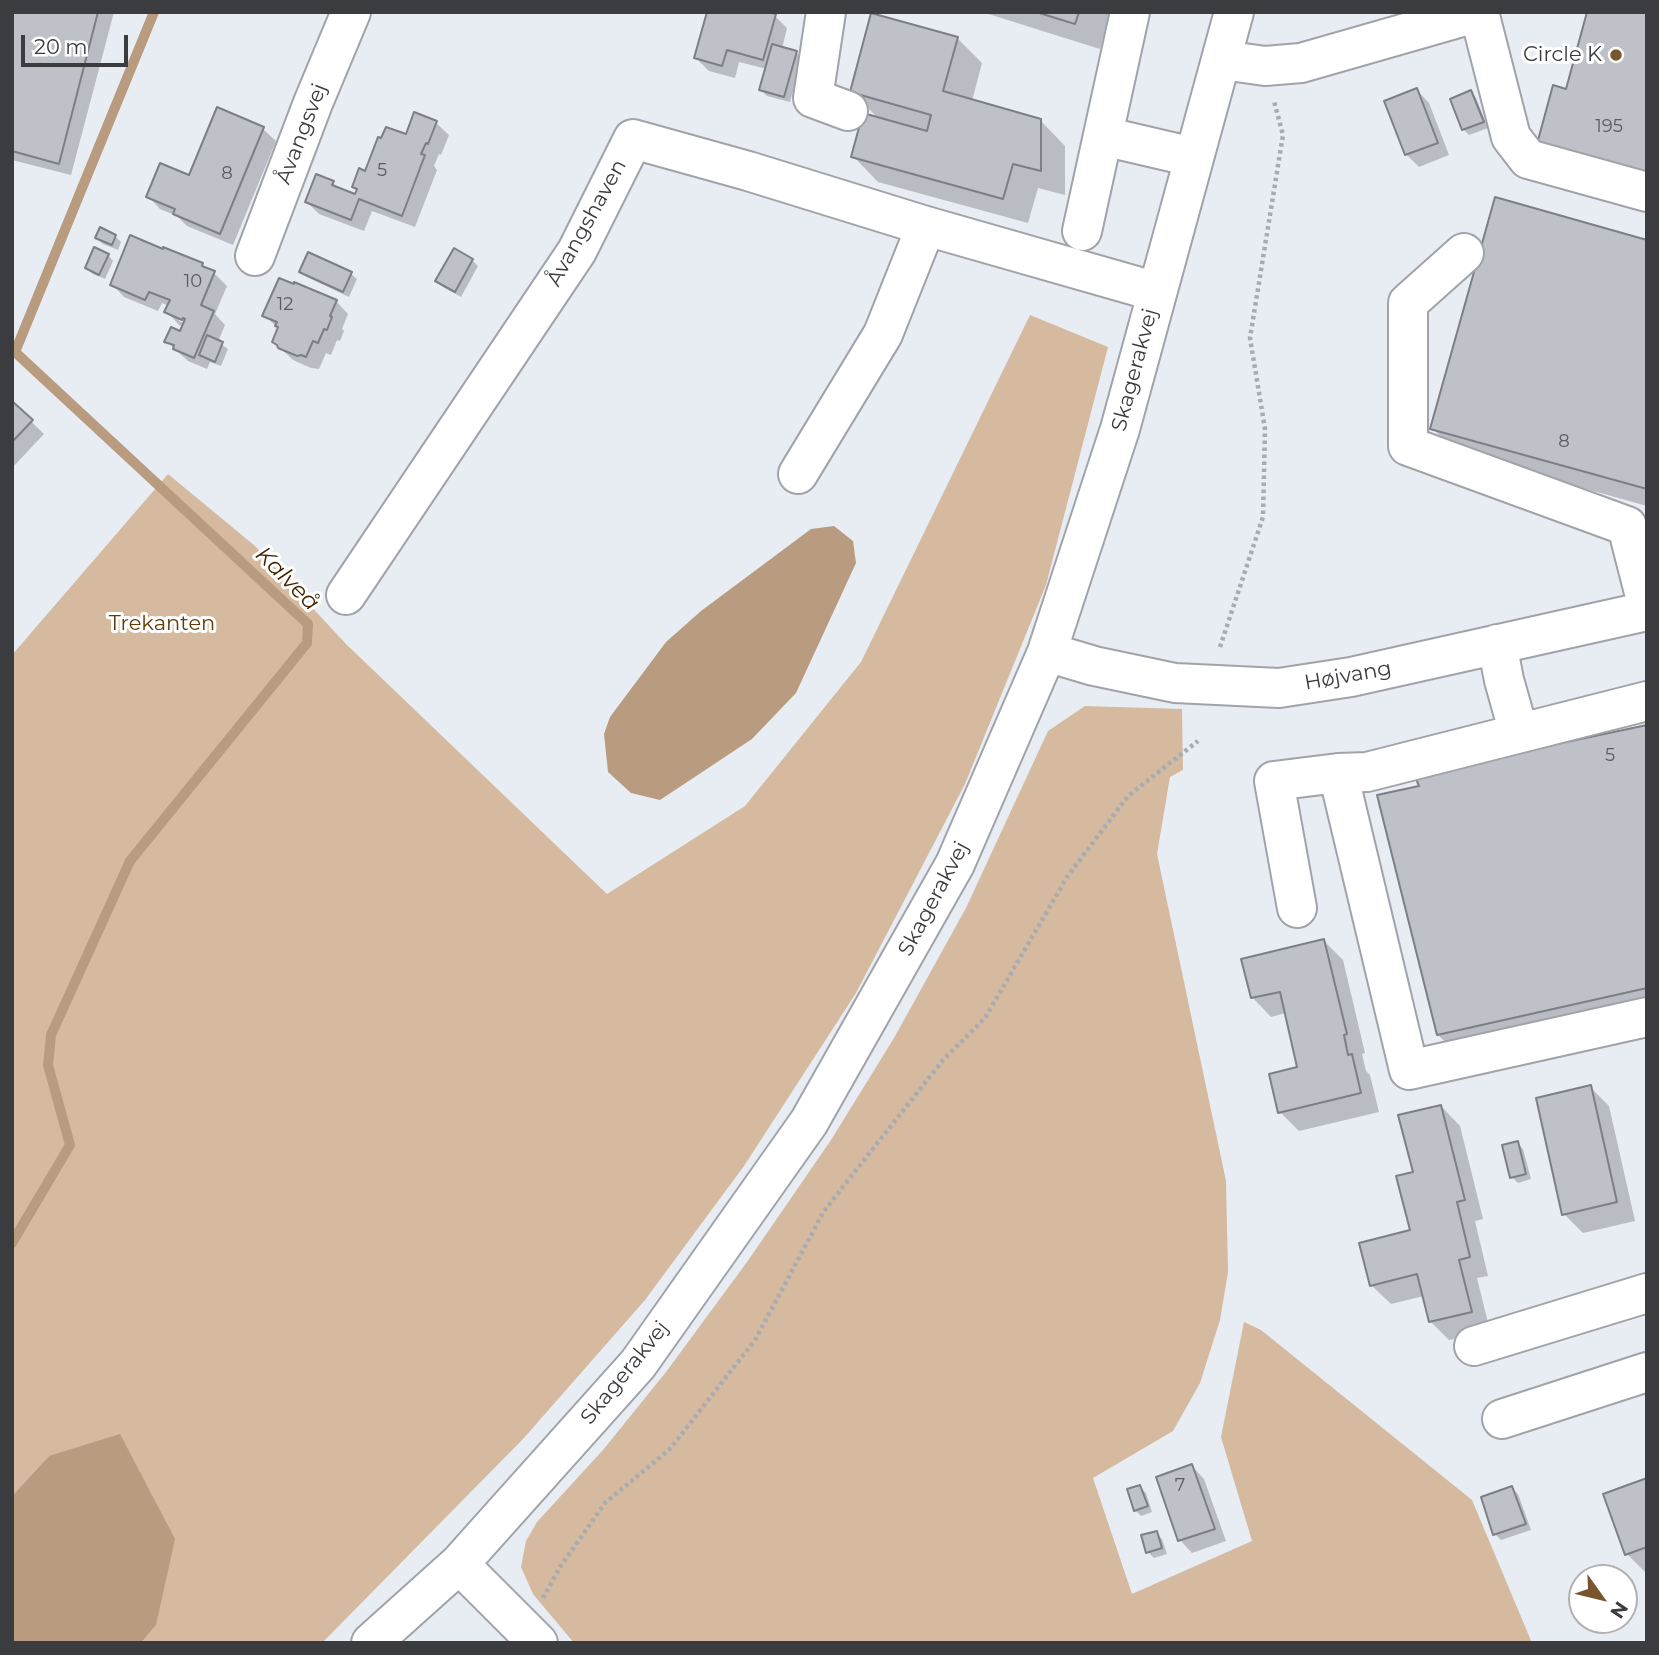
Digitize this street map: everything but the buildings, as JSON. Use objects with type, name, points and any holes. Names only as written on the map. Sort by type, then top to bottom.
[{"type":"street","name":"Åvangsvej","points":[[255,256],[351,12]]},
{"type":"street","points":[[826,12],[813,98],[848,111]]},
{"type":"street","points":[[1082,231],[1130,12]]},
{"type":"street","name":"Skagerakvej","points":[[371,1643],[459,1564],[638,1364],[809,1122],[955,864],[1047,652],[1119,429],[1193,157],[1223,60],[1234,12]]},
{"type":"street","points":[[1223,60],[1265,66],[1301,63],[1479,12],[1511,137],[1528,159],[1647,192]]},
{"type":"street","points":[[1103,136],[1193,157]]},
{"type":"street","name":"Åvangshaven","points":[[346,595],[577,251],[633,139],[1157,292]]},
{"type":"street","points":[[798,474],[883,334],[926,226]]},
{"type":"street","points":[[1464,253],[1408,303],[1408,446],[1627,526],[1647,604]]},
{"type":"street","name":"Højvang","points":[[1047,652],[1094,666],[1175,683],[1279,688],[1339,679],[1647,611]]},
{"type":"street","points":[[1497,643],[1519,733]]},
{"type":"street","points":[[1297,908],[1274,781],[1367,772],[1647,701]]},
{"type":"street","points":[[1338,773],[1409,1070],[1647,1017]]},
{"type":"street","points":[[1474,1346],[1647,1293]]},
{"type":"street","points":[[1502,1419],[1647,1372]]},
{"type":"street","points":[[459,1564],[532,1636]]},
{"type":"path","points":[[1207,685],[1263,517],[1265,429],[1250,338],[1283,135],[1265,66]]},
{"type":"path","points":[[532,1636],[560,1567],[605,1503],[670,1448],[755,1340],[824,1211],[943,1060],[985,1018],[1067,877],[1128,796],[1198,741]]},
{"type":"green space","name":"Trekanten","points":[[1030,315],[1108,347],[1046,585],[965,784],[856,993],[744,1166],[645,1300],[523,1439],[322,1643],[141,1643],[156,1625],[49,1456],[12,1496],[12,655],[168,474],[255,546],[346,644],[607,894],[745,806],[861,662]]},
{"type":"green space","points":[[1085,706],[1182,709],[1183,770],[1170,777],[1157,854],[1226,1181],[1228,1272],[1220,1320],[1200,1383],[1173,1431],[1093,1478],[1132,1594],[1252,1541],[1221,1437],[1244,1322],[1261,1330],[1472,1500],[1532,1643],[574,1643],[533,1594],[521,1567],[526,1541],[537,1522],[603,1450],[666,1372],[747,1262],[831,1140],[894,1038],[966,908],[1048,731]]},
{"type":"shaded area","points":[[834,526],[853,541],[856,563],[796,693],[752,739],[660,800],[631,793],[608,772],[604,734],[610,717],[666,642],[701,611],[811,529]]},
{"type":"shaded area","points":[[120,1434],[175,1539],[156,1625],[141,1643],[12,1643],[12,1496],[49,1456]]},
{"type":"waterway","name":"Kalveå","points":[[12,1243],[70,1145],[48,1065],[51,1035],[130,861],[307,643],[308,624],[15,352],[154,12]]},
{"type":"place","name":"Circle K","points":[[1616,55]]}]
